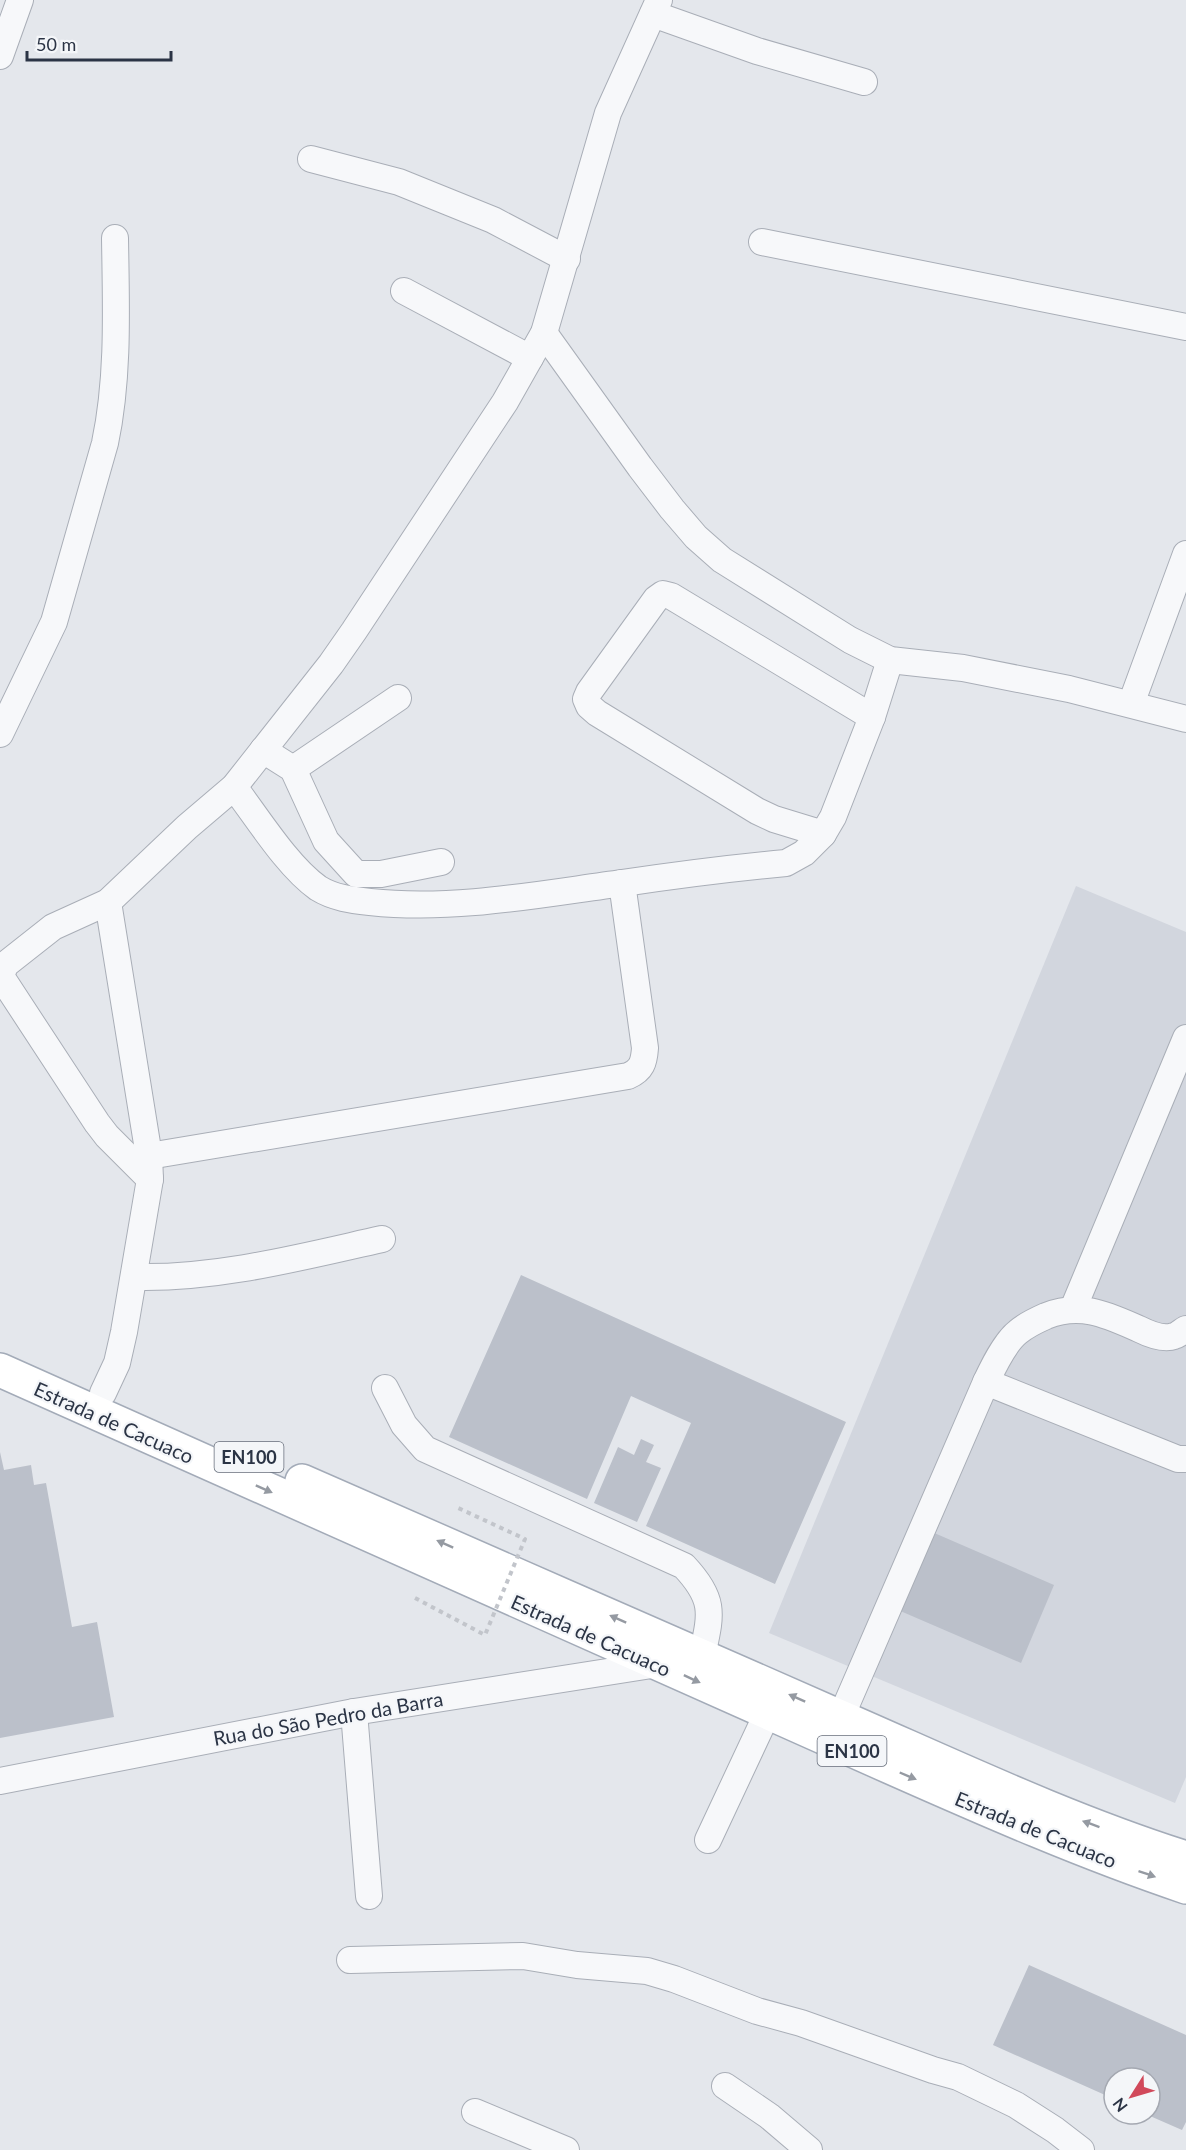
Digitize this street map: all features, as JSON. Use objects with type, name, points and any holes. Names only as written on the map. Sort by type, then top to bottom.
[{"type":"main road","name":"Estrada de Cacuaco","points":[[0,1347],[841,1717],[947,1766],[1052,1810],[1186,1858]]},
{"type":"main road","name":"Estrada de Cacuaco","points":[[0,1371],[767,1714],[1013,1821],[1140,1872],[1186,1887]]},
{"type":"street","points":[[0,56],[20,0]]},
{"type":"street","points":[[622,883],[645,1048],[642,1066],[636,1073],[149,1168],[107,1136],[2,966],[53,927],[108,902],[187,827],[234,787],[331,664],[354,631],[505,402],[544,333],[608,113],[656,7],[757,51],[864,82]]},
{"type":"street","points":[[312,159],[399,182],[492,220],[567,259]]},
{"type":"street","points":[[0,734],[54,622],[105,443],[109,423],[116,339],[115,238]]},
{"type":"street","points":[[762,242],[1186,327]]},
{"type":"street","points":[[404,291],[530,358]]},
{"type":"street","points":[[544,333],[640,467],[696,537],[722,560],[850,640],[890,660],[963,668],[1069,689],[1186,719]]},
{"type":"street","points":[[1131,704],[1186,554]]},
{"type":"street","points":[[823,834],[774,819],[597,713],[589,706],[586,699],[656,598],[663,594],[671,596],[872,717]]},
{"type":"street","points":[[234,787],[302,873],[319,888],[343,899],[406,905],[449,904],[565,892],[786,863],[804,854],[823,834],[833,817],[872,717],[890,660]]},
{"type":"street","points":[[293,769],[398,698]]},
{"type":"street","points":[[263,750],[293,769],[327,841],[343,862],[356,874],[381,873],[441,862]]},
{"type":"street","points":[[103,1393],[117,1363],[135,1277],[149,1168],[108,902]]},
{"type":"street","points":[[1073,1309],[1186,1038]]},
{"type":"street","points":[[135,1277],[162,1278],[207,1274],[382,1239]]},
{"type":"street","points":[[841,1717],[986,1382],[995,1364],[1017,1332],[1032,1322],[1057,1312],[1073,1309],[1088,1310],[1115,1319],[1153,1336],[1173,1337],[1186,1329]]},
{"type":"street","points":[[986,1382],[1178,1459],[1186,1459]]},
{"type":"street","points":[[385,1388],[404,1425],[425,1449],[684,1566],[704,1592],[711,1614],[702,1656]]},
{"type":"street","name":"Rua do São Pedro da Barra","points":[[0,1781],[354,1712],[658,1664]]},
{"type":"street","points":[[354,1712],[369,1896]]},
{"type":"street","points":[[708,1840],[767,1714]]},
{"type":"street","points":[[350,1960],[523,1956],[577,1965],[647,1971],[757,2011],[958,2077],[1016,2105],[1081,2150]]},
{"type":"street","points":[[725,2086],[769,2116],[808,2150]]},
{"type":"street","points":[[475,2112],[566,2150]]},
{"type":"path","points":[[415,1598],[485,1635],[525,1539],[456,1507]]},
{"type":"shaded area","points":[[1076,886],[1186,932],[1186,1777],[1175,1803],[769,1633]]},
{"type":"building","points":[[521,1275],[846,1422],[775,1584],[646,1526],[691,1423],[631,1396],[587,1499],[449,1437]]},
{"type":"building","points":[[641,1439],[654,1445],[646,1462],[661,1468],[637,1522],[594,1503],[618,1447],[634,1455]]},
{"type":"building","points":[[0,1452],[4,1470],[31,1465],[34,1485],[46,1483],[72,1627],[97,1622],[114,1717],[0,1738]]},
{"type":"building","points":[[932,1532],[1054,1585],[1021,1663],[898,1610]]},
{"type":"building","points":[[1029,1965],[1186,2035],[1186,2122],[1182,2130],[1162,2121],[1162,2066],[1102,2066],[1102,2094],[993,2045]]}]
